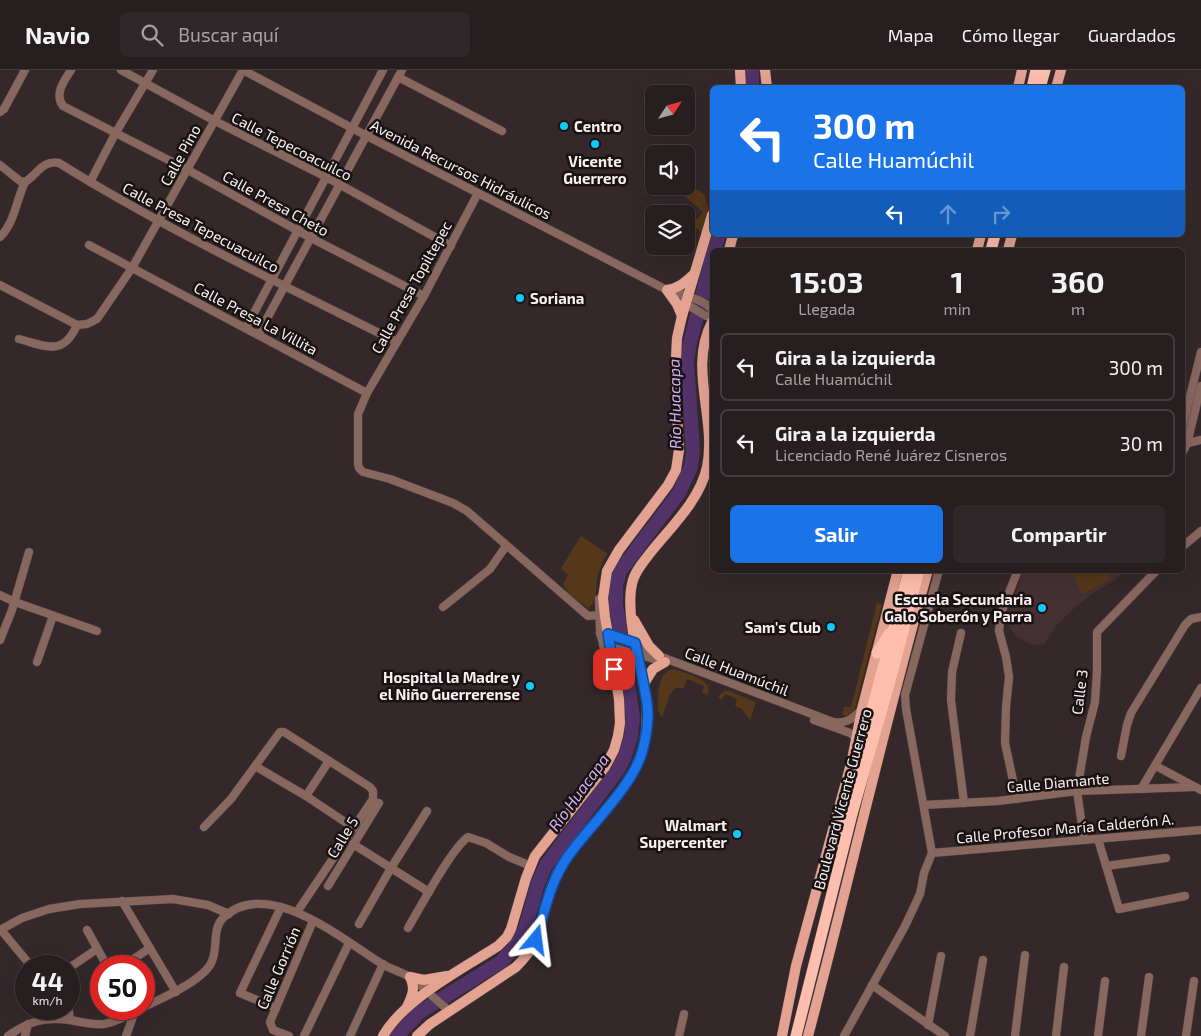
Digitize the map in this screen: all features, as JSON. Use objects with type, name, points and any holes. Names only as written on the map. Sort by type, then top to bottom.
[{"type":"highway","points":[[1033,85],[1036,70]]},
{"type":"highway","points":[[1041,85],[1045,70]]},
{"type":"highway","name":"Boulevard Vicente Guerrero","points":[[797,1036],[908,573]]},
{"type":"highway","name":"Boulevard Vicente Guerrero","points":[[797,1036],[852,814],[918,573]]},
{"type":"highway","points":[[877,653],[894,626]]},
{"type":"main road","points":[[740,70],[741,85]]},
{"type":"main road","points":[[765,70],[767,85]]},
{"type":"main road","points":[[1019,85],[1022,70]]},
{"type":"main road","points":[[1057,85],[1061,70]]},
{"type":"main road","points":[[383,1036],[407,1007],[430,994],[455,974],[498,946],[506,937],[511,929],[531,866],[542,846],[597,779],[614,750],[620,723],[618,689],[604,634],[603,598],[607,571],[619,550],[668,485],[676,470],[679,450],[675,359],[682,316],[688,302],[710,222]]},
{"type":"main road","points":[[682,316],[677,304],[667,290],[683,285],[695,273]]},
{"type":"main road","points":[[417,1036],[449,1010],[516,968],[527,955],[536,940],[551,887],[558,872],[569,855],[625,785],[640,758],[646,725],[647,705],[635,643],[630,598],[632,582],[646,558],[695,495],[707,467],[709,453],[708,433],[702,367],[705,339],[710,318]]},
{"type":"main road","name":"Boulevard Vicente Guerrero","points":[[782,1036],[796,966],[852,760],[855,737],[897,573]]},
{"type":"main road","name":"Boulevard Vicente Guerrero","points":[[797,1036],[823,982],[876,764],[927,573]]},
{"type":"main road","points":[[632,616],[649,646],[662,659],[643,685]]},
{"type":"main road","points":[[410,978],[424,980],[455,974]]},
{"type":"main road","points":[[407,1007],[414,991],[414,985],[410,978]]},
{"type":"street","points":[[0,112],[4,109],[25,70]]},
{"type":"street","name":"Calle Presa Cheto","points":[[72,70],[62,86],[59,96],[59,101],[64,106],[424,296]]},
{"type":"street","name":"Calle Tepecoacuilco","points":[[121,70],[215,121],[326,177],[450,246]]},
{"type":"street","points":[[90,182],[153,70]]},
{"type":"street","name":"Calle Pino","points":[[78,325],[87,324],[97,319],[132,268],[243,70]]},
{"type":"street","name":"Avenida Recursos Hidráulicos","points":[[243,70],[667,290],[710,318]]},
{"type":"street","points":[[246,328],[352,128],[380,71]]},
{"type":"street","points":[[258,334],[400,74],[502,131]]},
{"type":"street","name":"Calle Presa Tepecuacuilco","points":[[25,182],[46,163],[52,161],[59,162],[158,221],[271,280],[397,342]]},
{"type":"street","points":[[0,237],[10,226],[17,199],[25,182],[20,181],[2,168]]},
{"type":"street","name":"Calle Presa Topiltepec","points":[[478,193],[424,296],[368,393],[358,414],[358,464],[363,472],[452,502],[467,510],[506,546]]},
{"type":"street","name":"Calle Presa La Villita","points":[[89,245],[368,393]]},
{"type":"street","points":[[0,285],[78,325],[69,341],[53,348],[19,339]]},
{"type":"street","name":"Avenida Recursos Hidráulicos","points":[[688,302],[710,308]]},
{"type":"street","points":[[1185,417],[1200,357]]},
{"type":"street","points":[[1201,386],[1185,444],[1201,440]]},
{"type":"street","points":[[1185,544],[1201,531]]},
{"type":"street","points":[[443,607],[490,569],[506,546],[588,616],[599,615]]},
{"type":"street","points":[[0,640],[15,602],[29,552]]},
{"type":"street","points":[[604,634],[599,615],[599,597],[607,571]]},
{"type":"street","points":[[846,1035],[905,926],[916,902],[932,853],[906,709],[905,694],[938,573]]},
{"type":"street","points":[[1017,573],[1001,613],[999,632],[1006,657],[1009,678],[1005,743],[1017,799]]},
{"type":"street","name":"Calle 3","points":[[1084,840],[1077,791],[1086,737],[1095,702],[1097,632],[1154,573]]},
{"type":"street","points":[[0,595],[97,631]]},
{"type":"street","points":[[36,662],[53,616]]},
{"type":"street","points":[[1121,756],[1131,713],[1184,625],[1191,619],[1201,617]]},
{"type":"street","points":[[961,633],[952,672],[951,700],[964,803]]},
{"type":"street","name":"Calle Huamúchil","points":[[604,634],[635,643],[662,659],[850,733],[855,737]]},
{"type":"street","name":"Calle Huamúchil","points":[[606,646],[662,659],[833,722],[842,723],[851,720],[862,709]]},
{"type":"street","points":[[1141,789],[1201,688]]},
{"type":"street","points":[[204,826],[231,800],[280,732],[284,732],[370,787],[373,791],[373,799],[297,912]]},
{"type":"street","points":[[306,796],[329,761]]},
{"type":"street","points":[[255,766],[306,796],[354,828]]},
{"type":"street","points":[[1156,766],[1197,789]]},
{"type":"street","name":"Calle Diamante","points":[[924,806],[1017,799],[1077,791],[1197,789]]},
{"type":"street","name":"Calle 5","points":[[328,886],[379,803]]},
{"type":"street","points":[[359,924],[427,811]]},
{"type":"street","points":[[1201,830],[1201,838]]},
{"type":"street","name":"Calle Profesor María Calderón A.","points":[[932,853],[1201,830]]},
{"type":"street","points":[[408,928],[456,850],[468,837],[531,866]]},
{"type":"street","points":[[1098,839],[1119,909],[1185,896]]},
{"type":"street","points":[[353,844],[429,892]]},
{"type":"street","points":[[1106,866],[1166,858]]},
{"type":"street","points":[[22,955],[0,930],[22,918],[49,909],[80,904],[172,899],[208,905],[229,914]]},
{"type":"street","points":[[122,901],[176,992]]},
{"type":"street","points":[[155,1002],[176,992],[202,974],[212,963],[217,927],[222,919],[234,910],[255,904],[267,903],[297,912],[314,921],[383,964],[410,978],[449,1010]]},
{"type":"street","points":[[276,1008],[240,993],[281,906]]},
{"type":"street","name":"Calle Gorrión","points":[[289,1036],[273,1030],[270,1022],[314,921]]},
{"type":"street","points":[[87,930],[101,955]]},
{"type":"street","points":[[304,1036],[349,943]]},
{"type":"street","points":[[140,955],[150,948]]},
{"type":"street","points":[[80,961],[97,949]]},
{"type":"street","points":[[1015,1036],[1025,955]]},
{"type":"street","points":[[928,1026],[941,956]]},
{"type":"street","points":[[970,1036],[983,960]]},
{"type":"street","points":[[350,1036],[383,964]]},
{"type":"street","points":[[1056,1036],[1064,967]]},
{"type":"street","points":[[1141,1036],[1149,977]]},
{"type":"street","points":[[1098,1036],[1105,981]]},
{"type":"street","points":[[1186,1036],[1194,981]]},
{"type":"street","points":[[872,985],[928,1026],[945,1036]]},
{"type":"street","points":[[1191,1000],[1201,1000]]},
{"type":"street","points":[[679,1036],[684,1014]]},
{"type":"street","points":[[8,1036],[28,1024],[40,1020]]},
{"type":"street","points":[[70,1020],[91,1024],[105,1024],[114,1020]]},
{"type":"street","points":[[126,1036],[133,1020]]},
{"type":"street","points":[[25,1036],[28,1024]]},
{"type":"shaded area","points":[[695,188],[704,194],[709,210],[701,233],[695,226],[695,222],[703,212],[683,195],[695,195]]},
{"type":"shaded area","points":[[581,536],[607,553],[596,583],[594,602],[588,608],[569,594],[563,585],[568,575],[561,568]]},
{"type":"shaded area","name":"Escuela Secundaria Galo Soberón y Parra","points":[[1021,573],[1122,573],[1072,610],[1056,626],[1044,644],[1031,645],[1016,636],[1007,623],[1010,605]]},
{"type":"shaded area","points":[[1071,573],[1107,573],[1110,579],[1083,594]]},
{"type":"shaded area","points":[[877,603],[882,604],[856,705],[853,712],[848,716],[842,715],[844,707],[851,707]]},
{"type":"shaded area","points":[[674,669],[704,681],[709,690],[707,695],[702,693],[704,686],[687,679],[684,688],[675,688],[670,695],[662,718],[658,711],[659,686],[664,675]]},
{"type":"shaded area","points":[[725,691],[756,702],[750,720],[742,709],[735,706],[737,699],[725,694],[722,700],[720,699],[718,696]]},
{"type":"waterway","name":"Río Huacapa","points":[[752,70],[752,85]]},
{"type":"waterway","name":"Río Huacapa","points":[[715,248],[718,237]]},
{"type":"waterway","name":"Río Huacapa","points":[[397,1036],[420,1012],[501,962],[517,944],[525,929],[538,883],[546,865],[618,770],[625,756],[631,737],[633,717],[616,604],[616,586],[620,571],[679,493],[691,467],[693,451],[687,361],[710,265]]},
{"type":"place","name":"Centro","points":[[564,126]]},
{"type":"place","name":"Vicente Guerrero","points":[[595,144]]},
{"type":"place","name":"Soriana","points":[[520,298]]},
{"type":"place","name":"Escuela Secundaria Galo Soberón y Parra","points":[[1042,608]]},
{"type":"place","name":"Sam's Club","points":[[831,627]]},
{"type":"place","name":"Hospital la Madre y el Niño Guerrerense","points":[[530,686]]},
{"type":"place","name":"Walmart Supercenter","points":[[737,834]]},
{"type":"route","points":[[536,940],[551,887],[558,872],[569,855],[625,785],[642,753],[647,705],[635,643],[608,634],[614,669]]}]
